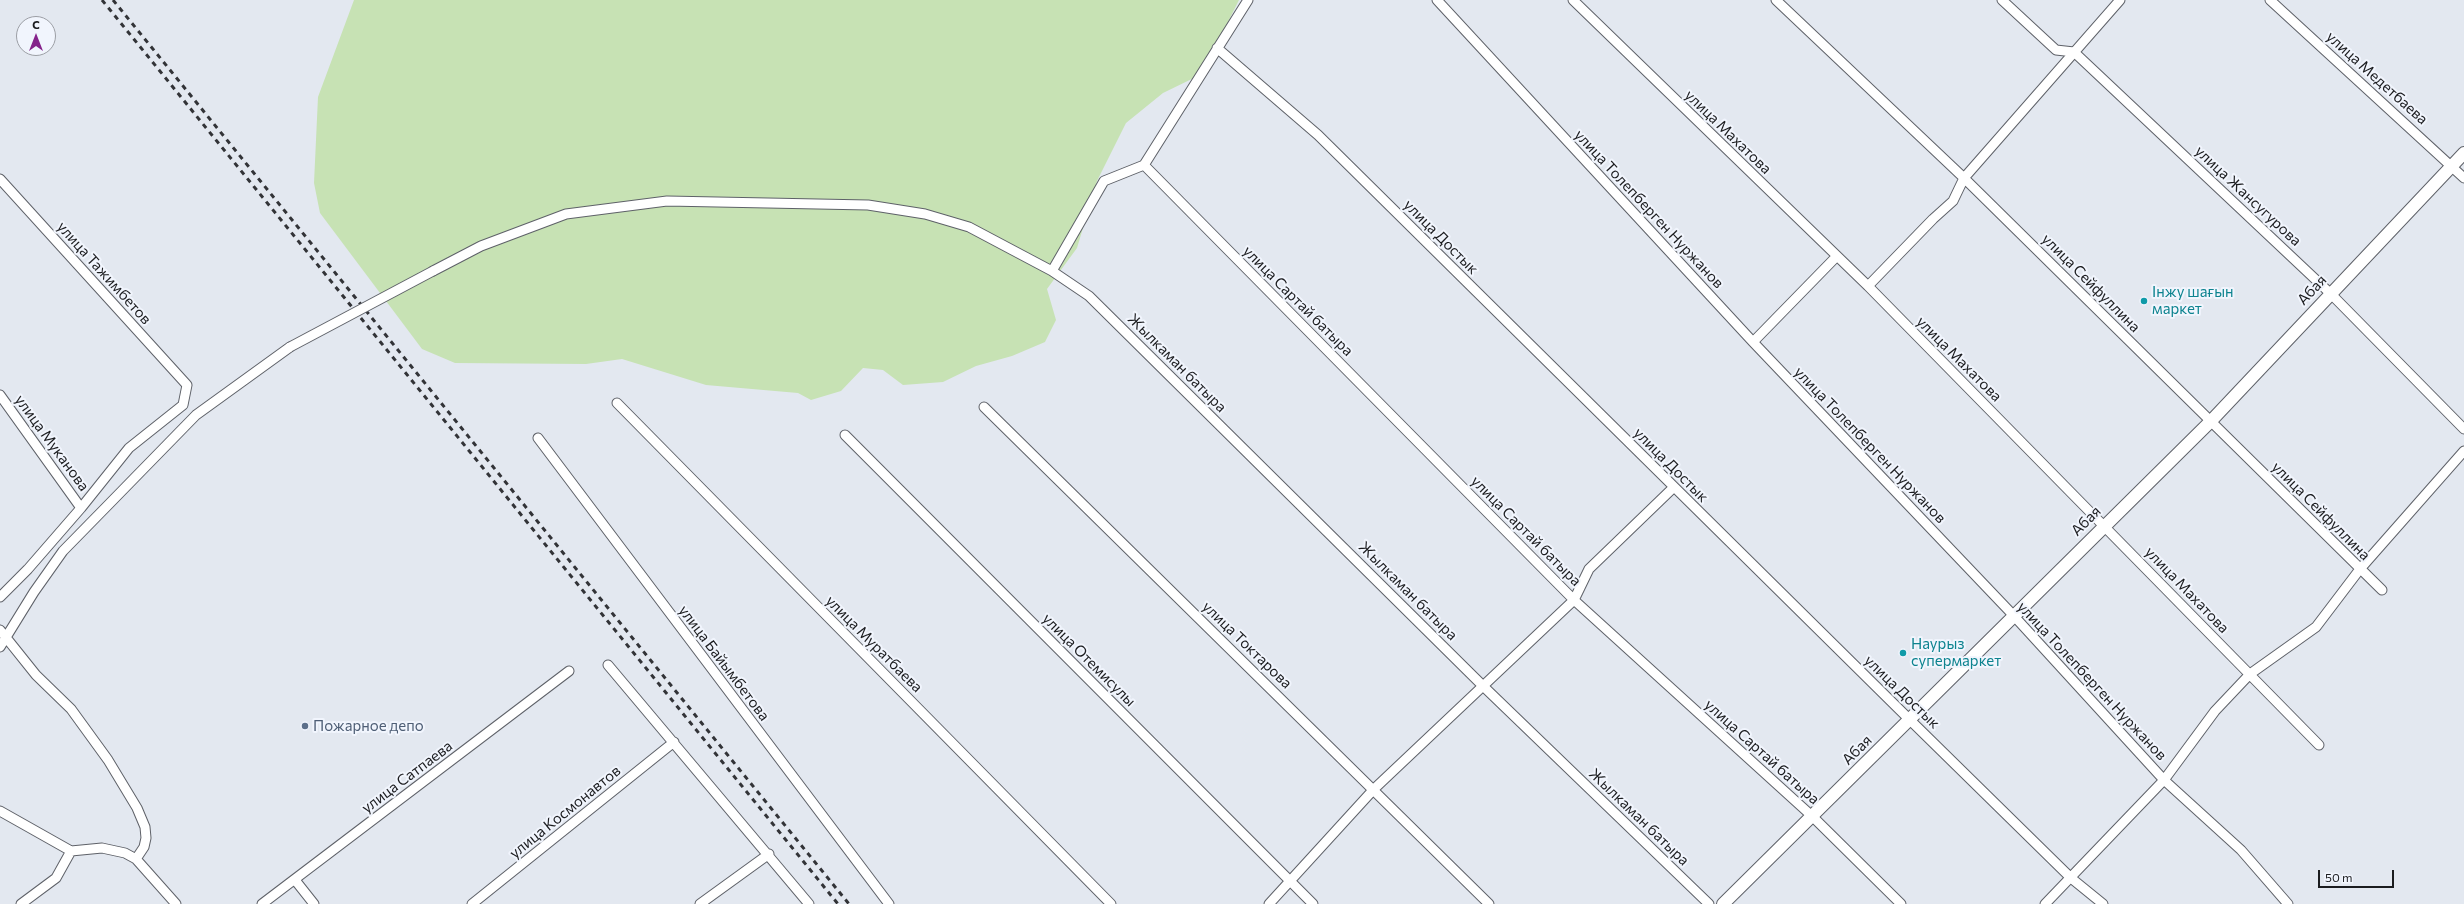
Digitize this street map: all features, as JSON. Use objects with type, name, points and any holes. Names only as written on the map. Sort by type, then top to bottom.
[{"type":"street","points":[[1052,271],[1104,181],[1144,165],[1248,0]]},
{"type":"street","name":"улица Толепберген Нуржанов","points":[[1437,0],[1753,342],[2014,616],[2164,780],[2242,850],[2288,904]]},
{"type":"street","name":"улица Махатова","points":[[1573,0],[1836,257],[1868,286],[2319,744]]},
{"type":"street","name":"улица Сейфуллина","points":[[1776,0],[1964,178],[2382,590]]},
{"type":"street","points":[[2002,0],[2056,50],[2074,52]]},
{"type":"street","points":[[1868,286],[1933,219],[1953,201],[1964,178],[2120,0]]},
{"type":"street","name":"улица Медетбаева","points":[[2270,0],[2452,165],[2464,178]]},
{"type":"street","name":"улица Достык","points":[[1217,48],[1318,135],[2071,878],[2103,904]]},
{"type":"street","name":"улица Жансугурова","points":[[2074,52],[2331,294],[2464,429]]},
{"type":"street","name":"Абая","points":[[1723,904],[1813,817],[2211,421],[2464,153]]},
{"type":"street","name":"улица Сартай батыра","points":[[1144,165],[1574,600],[1813,817],[1900,904]]},
{"type":"street","name":"улица Тажимбетов","points":[[0,179],[187,385],[183,405],[129,448],[81,508]]},
{"type":"street","name":"Жылкаман батыра","points":[[0,647],[2,634],[63,551],[196,415],[290,347],[481,246],[566,214],[668,202],[868,206],[925,214],[969,227],[1052,271],[1089,296],[1482,685],[1709,904]]},
{"type":"street","points":[[1753,342],[1836,257]]},
{"type":"street","name":"улица Муканова","points":[[0,395],[81,508]]},
{"type":"street","name":"улица Муратбаева","points":[[617,403],[1111,904]]},
{"type":"street","name":"улица Токтарова","points":[[984,407],[1374,789],[1489,904]]},
{"type":"street","name":"улица Отемисулы","points":[[845,435],[1313,904]]},
{"type":"street","name":"улица Байымбетова","points":[[538,438],[889,904]]},
{"type":"street","points":[[2045,904],[2164,780],[2215,711],[2250,674],[2316,627],[2360,569],[2464,451]]},
{"type":"street","points":[[1269,904],[1374,789],[1482,685],[1574,600],[1589,570],[1674,487]]},
{"type":"street","points":[[0,597],[28,569],[81,508]]},
{"type":"street","points":[[2,634],[36,675],[71,708],[108,760],[137,808],[145,827],[146,838],[144,847],[136,859]]},
{"type":"street","points":[[608,665],[769,854],[809,904]]},
{"type":"street","name":"улица Сатпаева","points":[[262,904],[569,672]]},
{"type":"street","name":"улица Космонавтов","points":[[472,904],[674,742]]},
{"type":"street","points":[[0,811],[71,851],[102,848],[125,853],[136,859],[176,904]]},
{"type":"street","points":[[21,904],[56,878],[71,851]]},
{"type":"street","points":[[700,904],[769,854]]},
{"type":"street","points":[[295,880],[314,904]]},
{"type":"green space","points":[[354,0],[1239,0],[1202,74],[1163,93],[1126,123],[1097,181],[1077,248],[1047,289],[1056,320],[1045,342],[1012,356],[976,366],[943,382],[903,385],[883,370],[863,368],[841,391],[811,400],[798,393],[706,385],[622,359],[586,364],[455,363],[422,349],[320,213],[314,183],[318,97]]},
{"type":"railway","points":[[102,0],[838,904]]},
{"type":"railway","points":[[113,0],[849,904]]},
{"type":"place","name":"Інжу шағын маркет","points":[[2144,301]]},
{"type":"place","name":"Наурыз супермаркет","points":[[1903,653]]},
{"type":"place","name":"Пожарное депо","points":[[305,726]]}]
